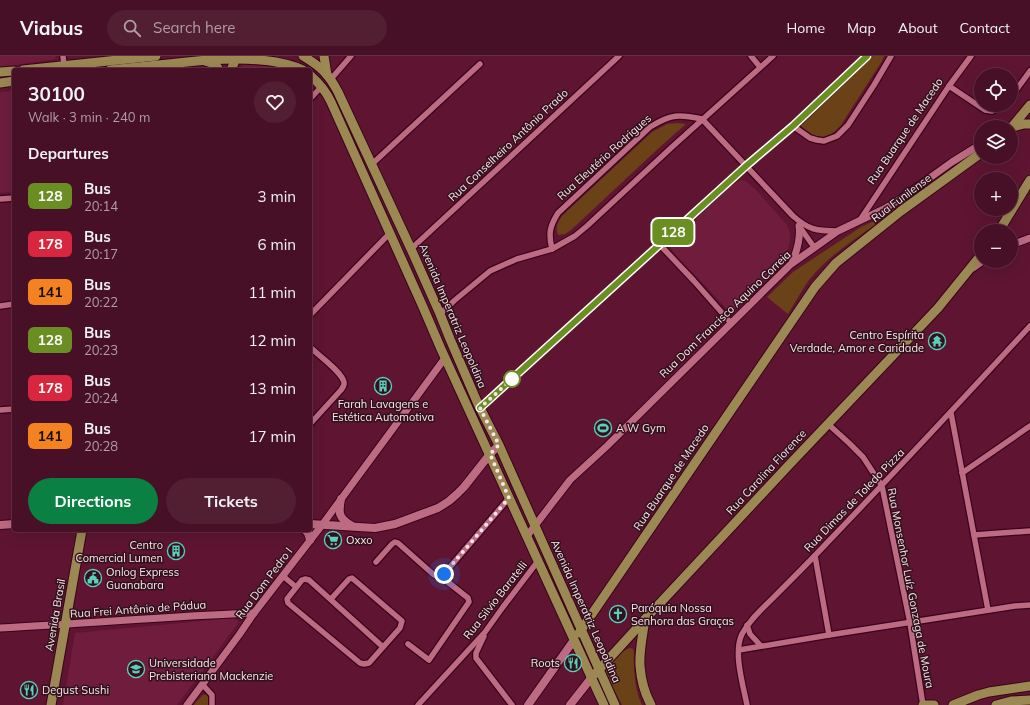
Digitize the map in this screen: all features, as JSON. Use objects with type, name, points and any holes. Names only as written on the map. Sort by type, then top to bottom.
[{"type":"main road","points":[[44,68],[156,56]]},
{"type":"main road","points":[[232,68],[237,56]]},
{"type":"main road","points":[[128,68],[237,56],[274,58],[288,62],[300,68]]},
{"type":"main road","name":"Avenida Imperatriz Leopoldina","points":[[303,56],[323,70],[329,77],[411,249],[480,408],[499,445],[535,524],[615,705]]},
{"type":"main road","points":[[324,56],[329,77]]},
{"type":"main road","points":[[199,60],[211,62],[218,68]]},
{"type":"main road","points":[[0,72],[12,71]]},
{"type":"main road","name":"Avenida Imperatriz Leopoldina","points":[[312,77],[322,86],[331,102],[445,358],[604,705]]},
{"type":"main road","points":[[0,83],[12,81]]},
{"type":"main road","points":[[1018,120],[1030,105]]},
{"type":"main road","points":[[1018,126],[1030,124]]},
{"type":"main road","name":"Rua Funilense","points":[[836,263],[901,211],[974,159]]},
{"type":"main road","points":[[1003,224],[1030,180]]},
{"type":"main road","name":"Rua Buarque de Macedo","points":[[528,705],[581,630],[796,314],[815,287],[836,263]]},
{"type":"main road","name":"Rua Carolina Florence","points":[[570,705],[599,669],[645,619],[938,308],[974,264]]},
{"type":"main road","points":[[445,358],[461,364]]},
{"type":"main road","points":[[312,524],[375,528],[394,524],[438,508],[449,501],[464,487],[499,445]]},
{"type":"main road","points":[[341,499],[339,508],[340,517],[354,527]]},
{"type":"main road","points":[[0,524],[12,524]]},
{"type":"main road","name":"Avenida Brasil","points":[[51,705],[82,532]]},
{"type":"main road","points":[[307,532],[310,540]]},
{"type":"main road","points":[[645,619],[640,650],[640,666],[643,685],[651,705]]},
{"type":"main road","points":[[953,705],[989,692],[1030,686]]},
{"type":"main road","points":[[996,705],[1011,701],[1030,700]]},
{"type":"main road","points":[[923,705],[934,705]]},
{"type":"street","points":[[63,56],[64,66]]},
{"type":"street","points":[[329,77],[352,56]]},
{"type":"street","name":"Rua Conselheiro Antônio Prado","points":[[411,249],[619,56]]},
{"type":"street","points":[[751,56],[760,67]]},
{"type":"street","points":[[440,314],[490,271],[517,259],[552,249],[575,236],[773,56]]},
{"type":"street","points":[[480,408],[746,166],[793,126],[867,56]]},
{"type":"street","points":[[793,126],[810,138],[817,140],[824,141],[837,136],[848,125],[891,56]]},
{"type":"street","name":"Rua Buarque de Macedo","points":[[860,220],[970,56]]},
{"type":"street","points":[[371,165],[480,64]]},
{"type":"street","points":[[1018,87],[1030,71]]},
{"type":"street","points":[[312,97],[322,86]]},
{"type":"street","points":[[950,86],[974,102]]},
{"type":"street","name":"Rua Eleutério Rodrigues","points":[[552,249],[549,233],[558,213],[650,126],[672,116],[687,116],[702,120]]},
{"type":"street","points":[[702,120],[793,216],[806,226],[821,231],[838,231]]},
{"type":"street","name":"Rua Dom Francisco Aquino Correia","points":[[526,536],[570,480],[607,446],[790,265],[838,231],[875,214],[894,203],[974,148]]},
{"type":"street","points":[[0,199],[12,198]]},
{"type":"street","points":[[793,216],[814,247]]},
{"type":"street","points":[[790,265],[797,251],[800,236],[799,226]]},
{"type":"street","points":[[312,313],[390,233]]},
{"type":"street","points":[[1018,242],[1030,238]]},
{"type":"street","points":[[660,245],[731,323]]},
{"type":"street","points":[[969,270],[974,267]]},
{"type":"street","points":[[0,306],[12,304]]},
{"type":"street","name":"Rua Dimas de Toledo Pizza","points":[[747,705],[739,662],[739,650],[740,639],[747,625],[882,486],[1030,326]]},
{"type":"street","points":[[312,349],[340,375],[344,386],[312,422]]},
{"type":"street","name":"Rua Dom Pedro I","points":[[187,705],[445,358]]},
{"type":"street","points":[[0,410],[12,409]]},
{"type":"street","points":[[951,413],[988,610]]},
{"type":"street","name":"Rua Monsenhor Luíz Gonzaga de Moura","points":[[828,424],[863,457],[882,486],[910,623],[923,705]]},
{"type":"street","points":[[962,473],[1030,426]]},
{"type":"street","points":[[376,562],[392,544],[396,542],[429,572],[434,575],[441,574],[509,498]]},
{"type":"street","points":[[974,535],[1030,531]]},
{"type":"street","points":[[815,556],[829,635]]},
{"type":"street","name":"Rua Silvio Baratelli","points":[[418,705],[485,632],[538,561]]},
{"type":"street","points":[[408,644],[428,660],[469,602],[468,598],[441,574]]},
{"type":"street","points":[[283,576],[296,587]]},
{"type":"street","points":[[331,599],[349,578],[352,578],[402,621],[400,628],[383,647],[369,662],[364,664],[360,663],[288,603],[287,599],[302,580],[310,580],[383,647]]},
{"type":"street","points":[[739,650],[988,610],[1030,605]]},
{"type":"street","name":"Rua Frei Antônio de Pádua","points":[[0,628],[254,613]]},
{"type":"street","points":[[747,625],[750,634],[761,646]]},
{"type":"street","points":[[485,632],[476,653],[476,658],[512,705]]},
{"type":"street","points":[[202,684],[212,695],[212,705]]},
{"type":"shaded area","points":[[0,56],[56,56],[55,59],[51,60],[0,67]]},
{"type":"shaded area","points":[[873,56],[884,56],[841,125],[835,131],[826,137],[821,138],[816,137],[801,126]]},
{"type":"shaded area","points":[[260,61],[286,68],[241,68],[244,63]]},
{"type":"shaded area","points":[[12,91],[12,192],[0,193],[0,92]]},
{"type":"shaded area","points":[[667,124],[686,124],[571,230],[565,234],[558,235],[558,224],[563,215],[652,132]]},
{"type":"shaded area","points":[[742,180],[746,181],[757,191],[787,225],[790,233],[790,240],[787,254],[783,261],[737,308],[730,310],[726,308],[674,253],[671,245],[673,241],[733,184]]},
{"type":"shaded area","points":[[874,222],[875,225],[840,250],[816,272],[806,284],[788,314],[767,297],[793,272],[861,227]]},
{"type":"shaded area","name":"Universidade Prebisteriana Mackenzie","points":[[234,618],[239,622],[177,705],[63,705],[75,633]]},
{"type":"shaded area","points":[[630,648],[634,651],[634,673],[638,695],[642,705],[622,705],[605,671],[620,654]]},
{"type":"shaded area","points":[[207,694],[209,698],[209,705],[194,705],[203,695]]},
{"type":"bus line","name":"128","points":[[480,408],[746,166],[793,126],[867,56]]},
{"type":"place","name":"Centro Espírita Verdade, Amor e Caridade","points":[[937,341]]},
{"type":"place","name":"Farah Lavagens e Estética Automotiva","points":[[383,386]]},
{"type":"place","name":"A W Gym","points":[[603,428]]},
{"type":"place","name":"Oxxo","points":[[333,540]]},
{"type":"place","name":"Centro Comercial Lumen","points":[[176,551]]},
{"type":"place","name":"Onlog Express Guanabara","points":[[93,578]]},
{"type":"place","name":"Paróquia Nossa Senhora das Graças","points":[[618,614]]},
{"type":"place","name":"Roots","points":[[573,663]]},
{"type":"place","name":"Universidade Prebisteriana Mackenzie","points":[[136,669]]},
{"type":"place","name":"Degust Sushi","points":[[29,690]]},
{"type":"route","points":[[444,574],[509,498],[490,454],[499,445],[480,408],[512,379]]}]
